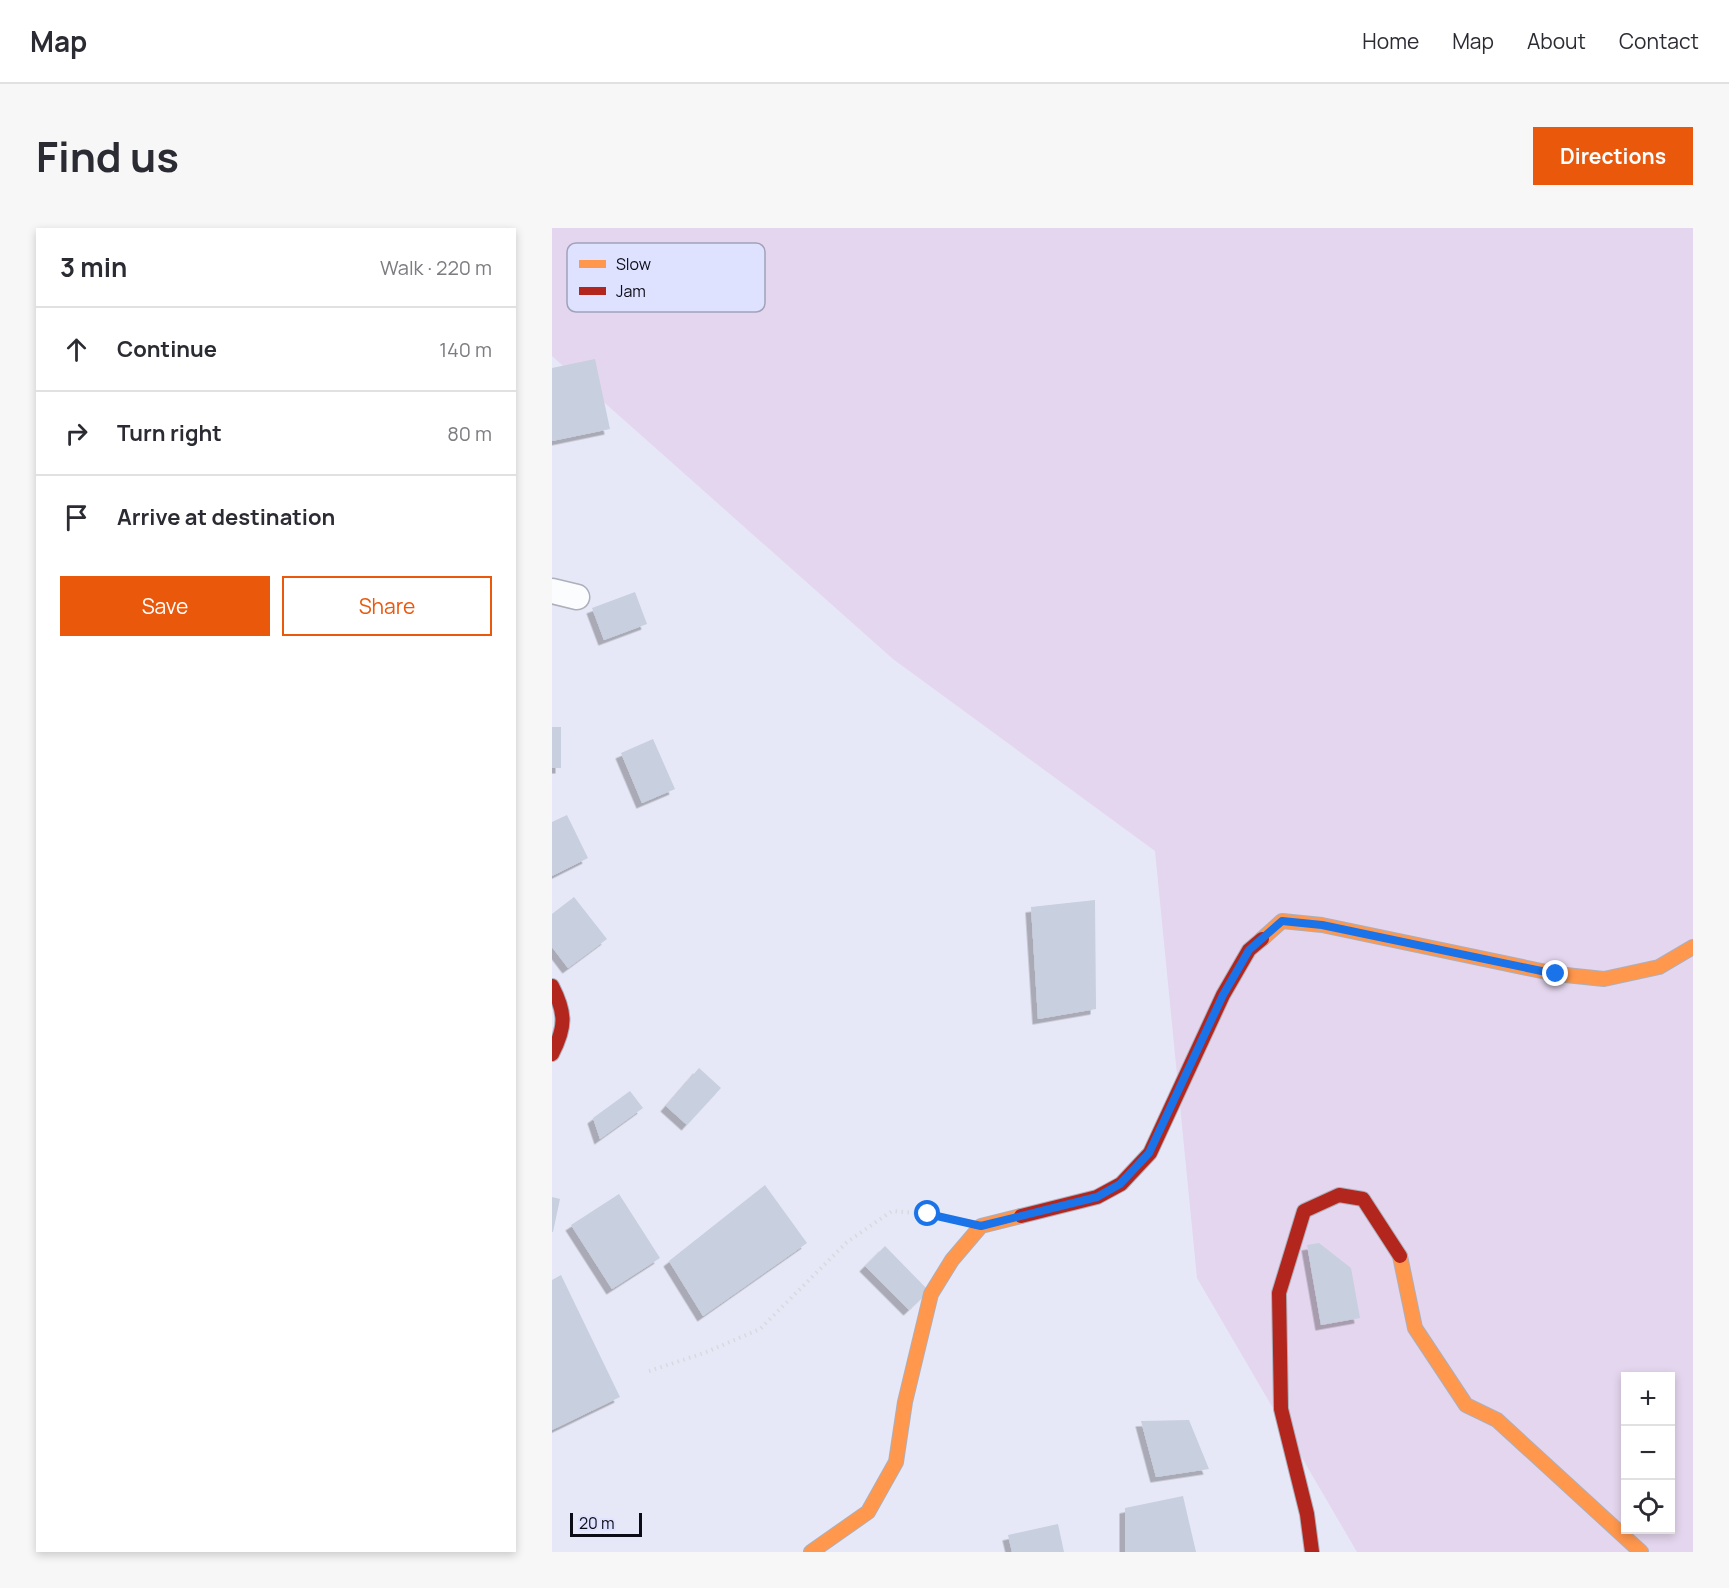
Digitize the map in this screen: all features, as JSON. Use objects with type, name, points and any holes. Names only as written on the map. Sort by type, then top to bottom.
[{"type":"street","points":[[552,591],[577,597]]},
{"type":"street","points":[[811,1552],[868,1512],[896,1462],[905,1402],[931,1294],[952,1260],[981,1226],[1097,1197],[1120,1184],[1149,1153],[1223,995],[1249,950],[1282,921],[1322,925],[1556,974],[1604,980],[1659,967],[1693,947]]},
{"type":"street","points":[[552,986],[564,1014],[564,1028],[552,1054]]},
{"type":"street","points":[[1312,1552],[1307,1514],[1281,1409],[1279,1293],[1304,1211],[1339,1195],[1363,1200],[1399,1253],[1415,1328],[1466,1405],[1497,1420],[1641,1552]]},
{"type":"path","points":[[649,1371],[704,1353],[760,1329],[847,1242],[892,1211],[928,1214],[981,1226]]},
{"type":"shaded area","points":[[552,228],[1693,228],[1693,1552],[1357,1552],[1197,1278],[1155,851],[893,659],[552,356]]},
{"type":"building","points":[[595,359],[610,429],[552,441],[552,368]]},
{"type":"building","points":[[635,592],[647,624],[604,640],[592,608]]},
{"type":"building","points":[[552,727],[561,727],[561,768],[552,768]]},
{"type":"building","points":[[653,739],[675,789],[642,803],[621,753]]},
{"type":"building","points":[[567,815],[588,858],[552,876],[552,822]]},
{"type":"building","points":[[574,897],[607,939],[568,968],[552,947],[552,914]]},
{"type":"building","points":[[1095,900],[1096,1009],[1038,1019],[1031,907]]},
{"type":"building","points":[[699,1068],[721,1088],[687,1125],[666,1106]]},
{"type":"building","points":[[630,1091],[643,1108],[600,1139],[593,1118]]},
{"type":"building","points":[[765,1185],[807,1243],[703,1316],[669,1261]]},
{"type":"building","points":[[619,1194],[660,1258],[612,1289],[571,1225]]},
{"type":"building","points":[[552,1197],[560,1199],[553,1232],[552,1232]]},
{"type":"building","points":[[1319,1243],[1351,1268],[1360,1318],[1321,1325],[1307,1245]]},
{"type":"building","points":[[885,1246],[929,1291],[909,1310],[865,1266]]},
{"type":"building","points":[[561,1275],[620,1397],[552,1430],[552,1280]]},
{"type":"building","points":[[1189,1420],[1209,1469],[1156,1477],[1141,1421]]},
{"type":"building","points":[[1183,1496],[1196,1552],[1125,1552],[1125,1508]]},
{"type":"building","points":[[1058,1524],[1064,1552],[1012,1552],[1008,1535]]},
{"type":"traffic: slow","points":[[1262,939],[1282,921],[1322,925],[1556,974],[1604,979],[1659,967],[1693,947]]},
{"type":"traffic: slow","points":[[811,1552],[868,1512],[896,1462],[905,1402],[931,1294],[952,1260],[981,1226],[1021,1216]]},
{"type":"traffic: slow","points":[[1400,1256],[1415,1328],[1466,1405],[1497,1420],[1641,1552]]},
{"type":"traffic: jam","points":[[1021,1216],[1097,1197],[1121,1184],[1150,1153],[1223,995],[1249,950],[1262,939]]},
{"type":"traffic: jam","points":[[552,986],[562,1012],[562,1028],[552,1054]]},
{"type":"traffic: jam","points":[[1312,1552],[1307,1514],[1281,1409],[1279,1293],[1304,1211],[1339,1195],[1363,1199],[1400,1256]]},
{"type":"route","points":[[928,1214],[981,1226],[1097,1197],[1120,1184],[1149,1153],[1223,995],[1249,950],[1282,921],[1322,925],[1556,974]]}]
